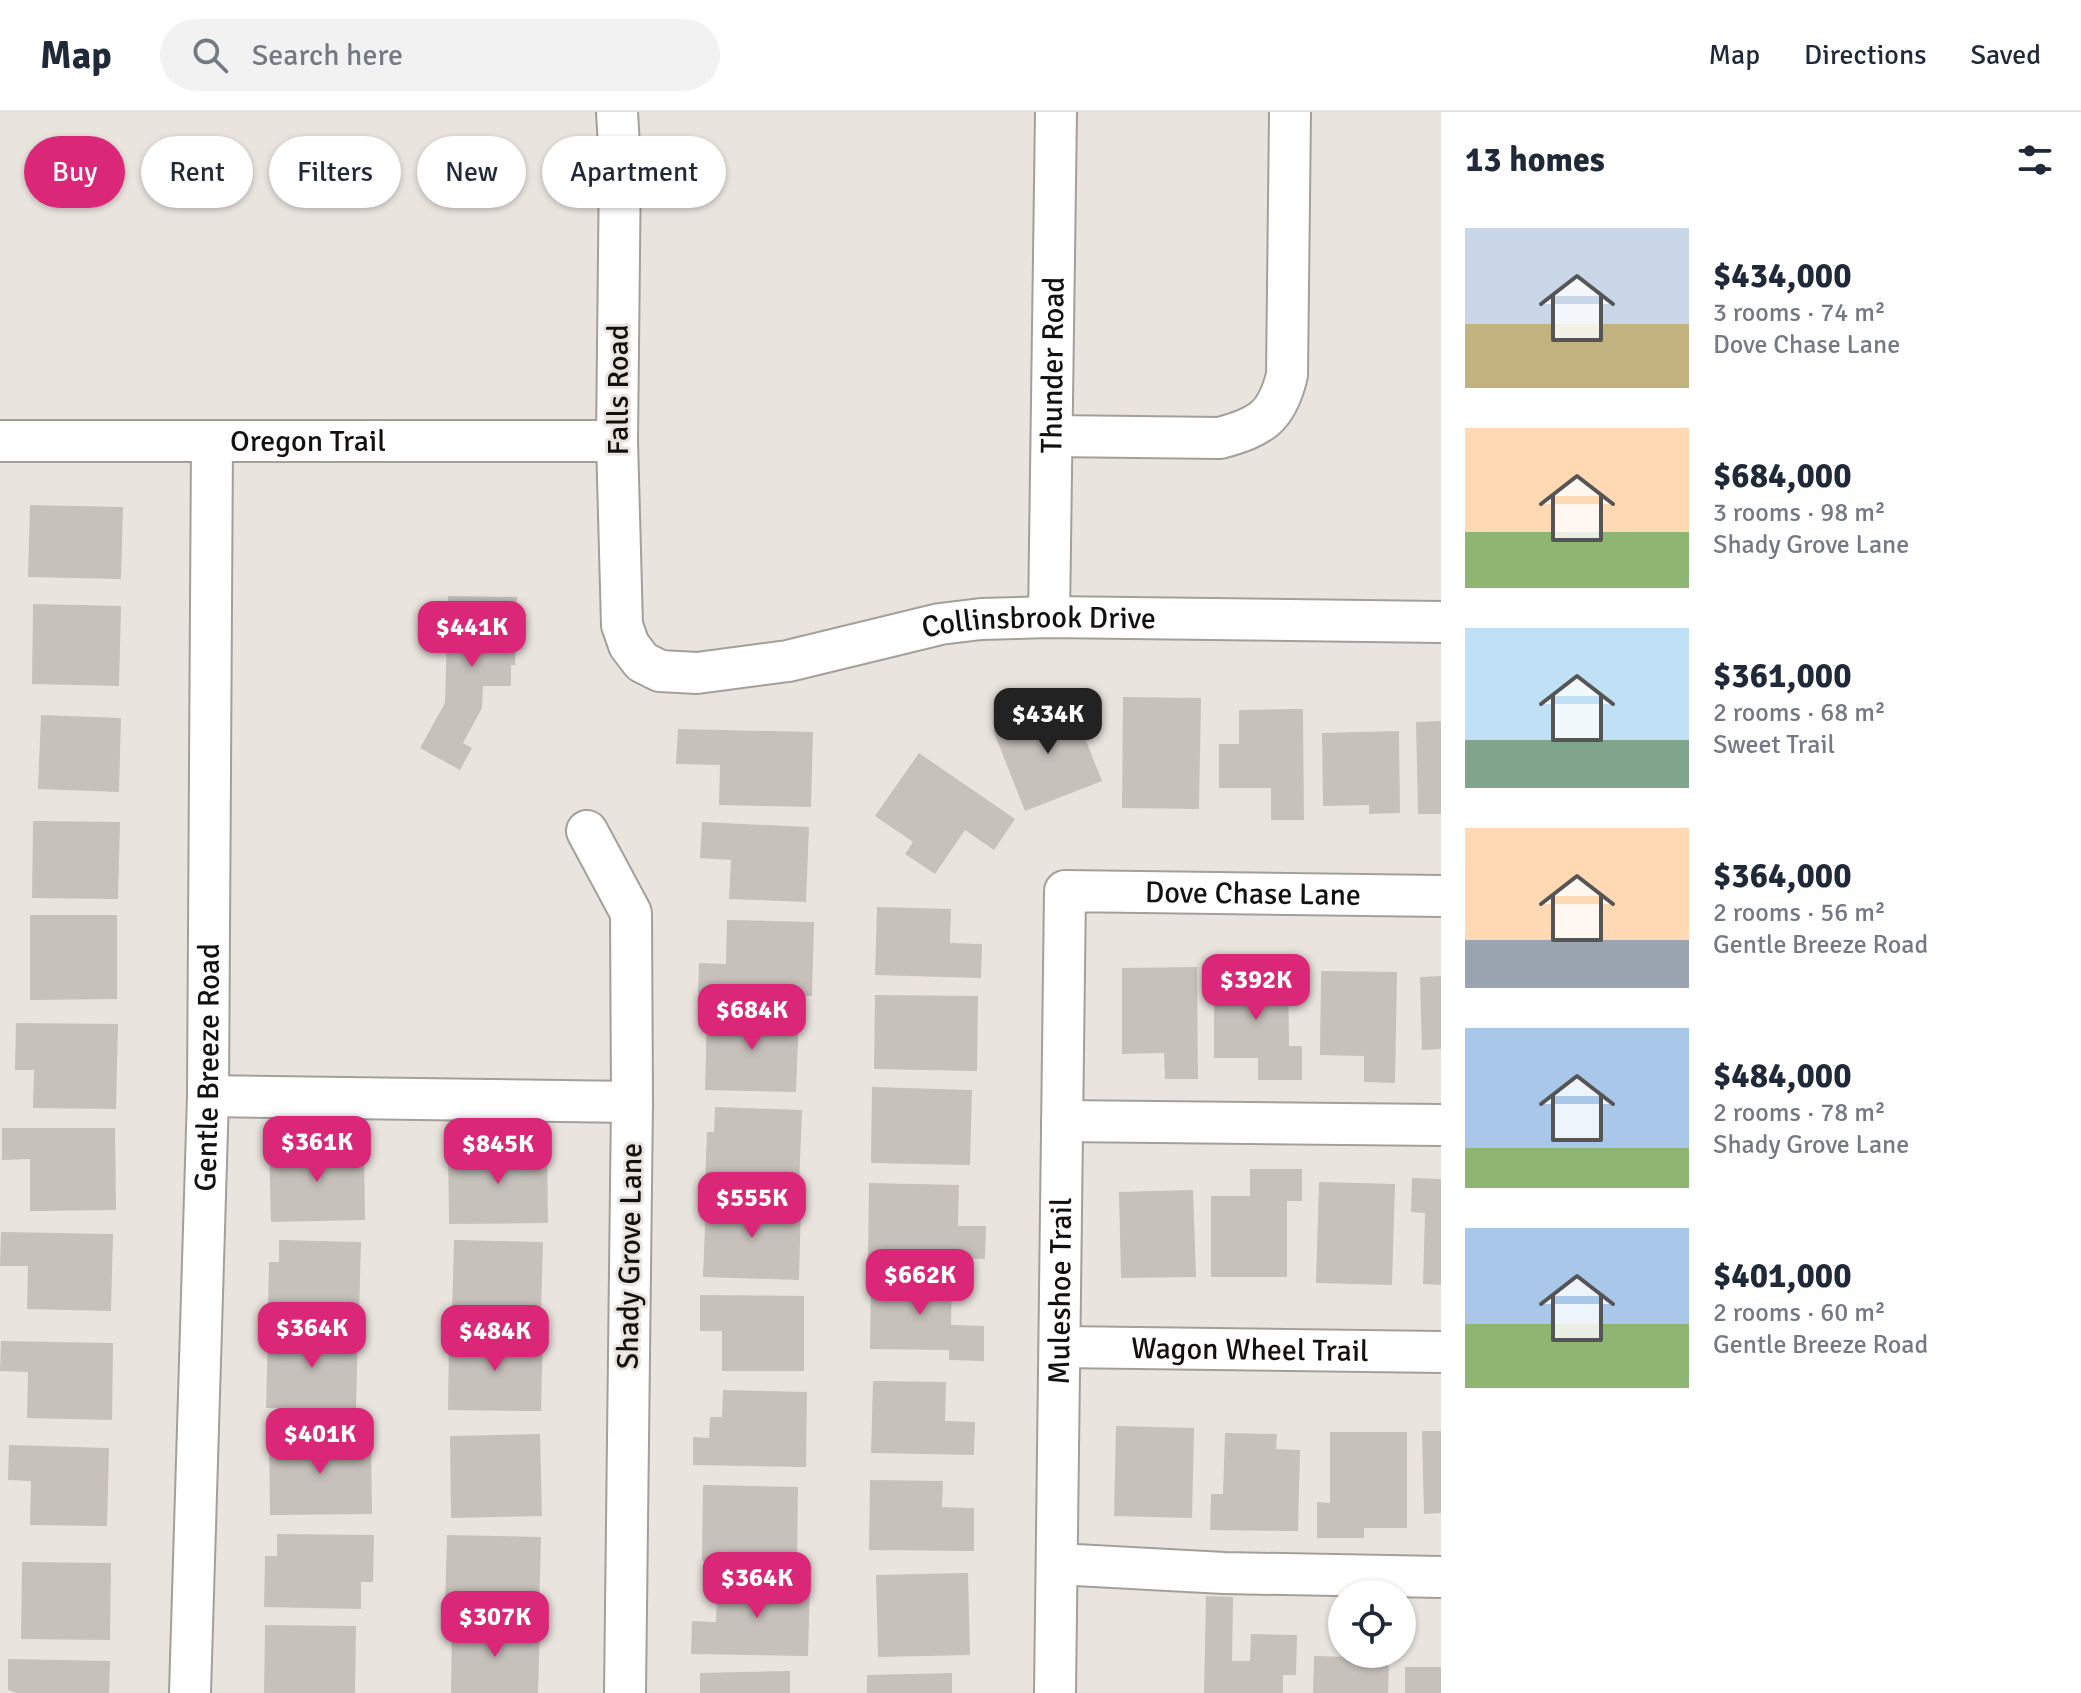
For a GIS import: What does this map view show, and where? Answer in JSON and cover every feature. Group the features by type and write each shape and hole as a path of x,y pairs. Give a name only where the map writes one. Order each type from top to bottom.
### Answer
{"street":[{"name":"Falls Road","path":"617,112 620,162 617,441 622,625 629,645 642,662"},
{"name":"Thunder Road","path":"1049,617 1056,112"},
{"path":"1052,436 1220,438 1246,431 1266,419 1281,399 1287,375 1290,112"},
{"name":"Oregon Trail","path":"0,441 617,441"},
{"name":"Gentle Breeze Road","path":"190,1693 208,1096 212,442"},
{"name":"Collinsbrook Drive","path":"642,662 660,671 697,673 788,661 940,624 981,619 1049,617 1441,622"},
{"name":"Shady Grove Lane","path":"587,831 631,913 632,1102 625,1693"},
{"name":"Dove Chase Lane","path":"1065,891 1441,896"},
{"name":"Muleshoe Trail","path":"1055,1693 1065,891"},
{"path":"208,1096 632,1102"},
{"path":"1062,1121 1441,1125"},
{"name":"Wagon Wheel Trail","path":"1060,1347 1441,1352"},
{"path":"1057,1564 1224,1573 1441,1577"}],"building":[{"path":"30,505 123,507 121,579 28,577"},
{"path":"448,596 517,597 515,665 511,665 511,686 483,686 482,708 463,743 472,748 460,770 420,748 445,703"},
{"path":"33,604 121,606 119,686 32,684"},
{"path":"1123,697 1201,698 1199,809 1122,808"},
{"path":"1070,700 1102,781 1025,811 993,730"},
{"path":"1303,709 1304,820 1271,820 1271,788 1219,788 1219,744 1239,744 1239,710"},
{"path":"41,715 121,718 119,792 38,789"},
{"path":"1441,721 1441,814 1418,814 1416,722"},
{"path":"678,729 813,732 811,807 719,805 720,765 676,764"},
{"path":"1399,731 1400,813 1369,814 1369,805 1323,806 1322,733"},
{"path":"919,753 1015,819 994,850 965,830 935,874 905,854 913,842 875,816"},
{"path":"33,821 120,822 118,899 32,898"},
{"path":"702,822 809,827 806,902 729,899 731,860 700,858"},
{"path":"877,907 951,909 950,943 982,944 981,978 875,975"},
{"path":"30,915 117,915 117,999 30,1000"},
{"path":"727,920 814,922 812,996 698,993 699,963 726,964"},
{"path":"1197,967 1198,1079 1165,1079 1164,1053 1122,1054 1122,968"},
{"path":"1288,969 1289,1046 1302,1046 1302,1080 1258,1080 1258,1058 1214,1058 1214,970"},
{"path":"1321,971 1397,972 1395,1083 1364,1082 1364,1056 1320,1055"},
{"path":"1441,976 1441,1049 1422,1050 1420,977"},
{"path":"875,995 978,996 977,1071 874,1069"},
{"path":"707,1011 799,1014 796,1092 705,1090"},
{"path":"16,1023 118,1024 116,1109 33,1108 34,1070 15,1070"},
{"path":"872,1087 972,1090 970,1165 871,1163"},
{"path":"715,1107 802,1110 799,1187 705,1184 707,1132 714,1132"},
{"path":"2,1128 115,1128 116,1210 30,1211 30,1159 2,1160"},
{"path":"364,1146 365,1220 271,1222 269,1148"},
{"path":"547,1148 548,1223 449,1224 448,1150"},
{"path":"1250,1169 1302,1169 1302,1201 1287,1201 1287,1277 1211,1277 1211,1196 1250,1196"},
{"path":"1412,1178 1441,1179 1441,1285 1423,1284 1425,1213 1411,1212"},
{"path":"1319,1182 1395,1184 1392,1285 1316,1283"},
{"path":"869,1183 959,1185 958,1226 986,1226 985,1259 868,1257"},
{"path":"1193,1190 1196,1277 1121,1278 1119,1192"},
{"path":"706,1200 801,1204 799,1280 703,1277"},
{"path":"1,1232 113,1234 111,1311 27,1309 28,1266 0,1266"},
{"path":"279,1240 361,1242 359,1315 268,1313 269,1262 279,1262"},
{"path":"454,1240 543,1242 541,1318 452,1315"},
{"path":"871,1275 952,1275 951,1325 984,1326 984,1361 949,1360 949,1350 870,1349"},
{"path":"700,1295 804,1296 804,1371 722,1371 722,1331 700,1331"},
{"path":"268,1332 358,1333 356,1409 266,1408"},
{"path":"449,1335 543,1336 541,1411 448,1410"},
{"path":"1,1341 113,1343 112,1420 27,1418 28,1372 0,1371"},
{"path":"873,1381 946,1382 945,1421 975,1422 974,1455 871,1453"},
{"path":"723,1390 807,1392 806,1467 693,1465 693,1437 709,1438 710,1417 722,1417"},
{"path":"1116,1426 1194,1428 1192,1518 1114,1516"},
{"path":"1422,1431 1441,1431 1441,1513 1424,1514"},
{"path":"1330,1432 1407,1432 1407,1528 1364,1528 1364,1538 1317,1538 1317,1502 1330,1503"},
{"path":"1225,1433 1277,1434 1276,1449 1300,1450 1298,1531 1210,1530 1211,1494 1223,1494"},
{"path":"540,1434 542,1516 451,1518 450,1436"},
{"path":"371,1436 372,1514 270,1515 269,1437"},
{"path":"9,1445 109,1448 107,1526 30,1525 31,1481 8,1480"},
{"path":"870,1480 943,1481 942,1507 974,1508 974,1551 869,1550"},
{"path":"703,1485 798,1487 797,1562 702,1561"},
{"path":"277,1534 374,1535 373,1582 361,1582 361,1609 264,1607 265,1556 277,1556"},
{"path":"447,1535 541,1537 539,1611 445,1609"},
{"path":"22,1562 111,1563 110,1640 21,1639"},
{"path":"968,1573 970,1655 878,1657 876,1575"},
{"path":"718,1579 810,1582 808,1656 691,1654 692,1621 716,1622"},
{"path":"1206,1596 1233,1597 1232,1661 1250,1661 1251,1634 1297,1635 1296,1675 1283,1675 1283,1693 1204,1693"},
{"path":"265,1625 356,1626 355,1693 264,1693"},
{"path":"452,1625 540,1627 538,1693 451,1693"},
{"path":"1314,1656 1328,1656 1328,1668 1389,1668 1388,1693 1313,1693"},
{"path":"8,1659 110,1661 109,1693 17,1693 8,1690"},
{"path":"1441,1667 1441,1693 1405,1693 1405,1668"},
{"path":"790,1671 790,1693 700,1693 700,1673"},
{"path":"952,1673 952,1693 867,1693 867,1675"}]}
